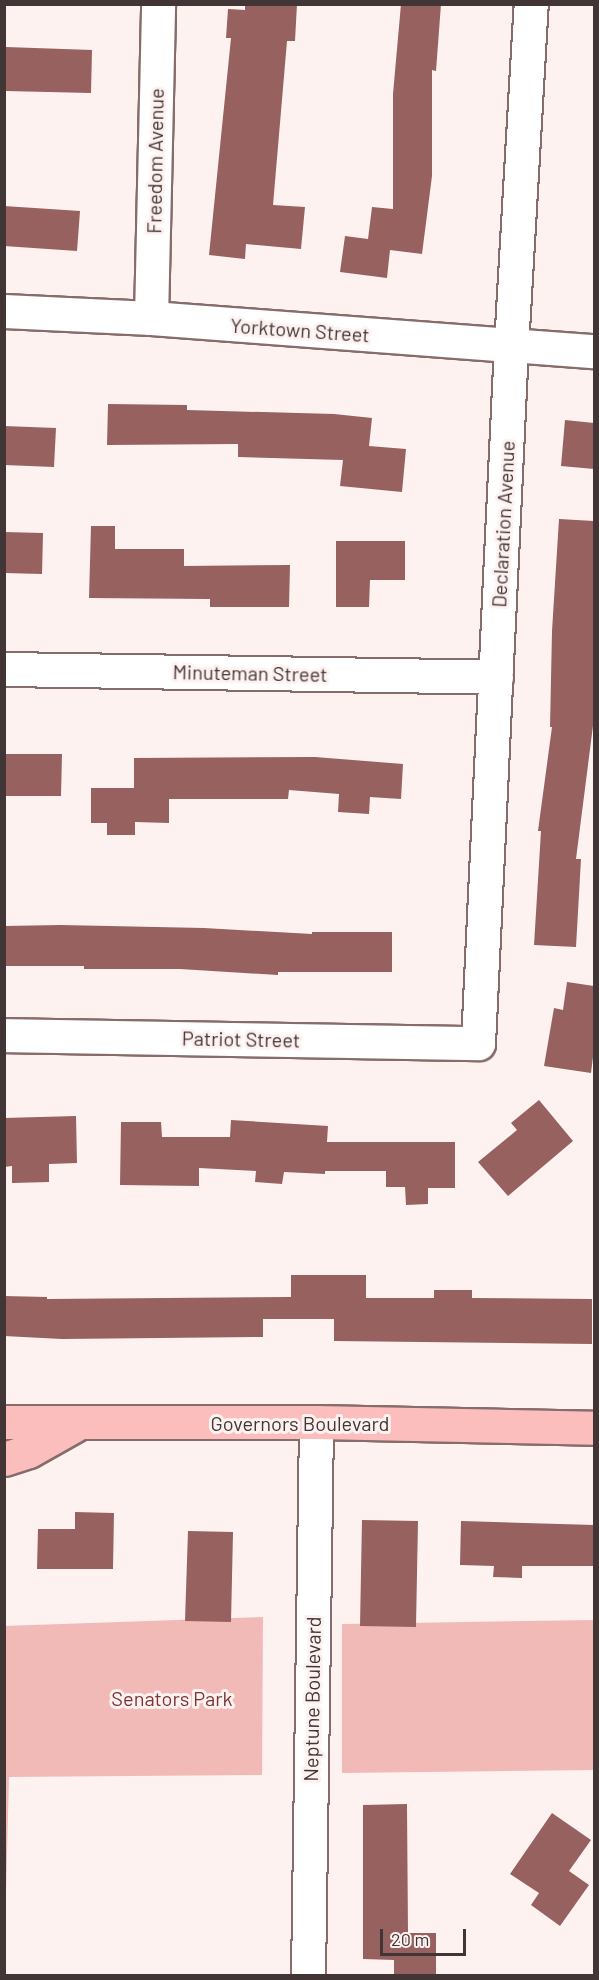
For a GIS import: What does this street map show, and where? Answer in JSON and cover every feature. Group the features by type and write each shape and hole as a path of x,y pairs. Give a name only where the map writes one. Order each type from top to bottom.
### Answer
{"main road":[{"name":"Governors Boulevard","path":"4,1422 316,1422 594,1428"},
{"path":"4,1459 29,1451 79,1423"}],"street":[{"name":"Freedom Avenue","path":"151,318 158,4"},
{"name":"Declaration Avenue","path":"478,1043 511,346 531,4"},
{"name":"Yorktown Street","path":"4,311 151,318 594,351"},
{"name":"Minuteman Street","path":"4,669 496,677"},
{"name":"Patriot Street","path":"4,1035 478,1043"},
{"name":"Neptune Boulevard","path":"308,1976 316,1422"}],"green space":[{"name":"Senators Park","path":"263,1617 262,1775 9,1777 4,1975 4,1626"},
{"path":"594,1620 594,1770 342,1773 342,1624"}],"building":[{"path":"245,4 297,4 295,41 287,41 273,205 305,207 301,249 246,244 245,259 209,255 231,38 226,38 228,9 245,10"},
{"path":"401,4 441,4 436,71 432,70 432,176 422,254 390,250 387,278 340,272 345,236 368,239 372,207 393,209 393,94"},
{"path":"6,47 92,50 91,93 5,91"},
{"path":"4,206 80,211 77,251 4,246"},
{"path":"108,404 187,405 187,410 334,414 372,418 369,446 406,449 402,492 340,486 343,460 238,457 238,444 107,445"},
{"path":"565,420 594,423 594,469 561,466"},
{"path":"4,426 56,428 54,467 4,465"},
{"path":"559,519 594,521 594,718 576,859 581,859 576,947 534,945 541,831 538,831 552,727 550,727 552,631"},
{"path":"91,526 115,526 115,549 184,549 184,566 290,565 289,607 210,607 210,599 89,598"},
{"path":"4,532 43,533 42,574 4,573"},
{"path":"336,541 405,541 405,580 370,580 369,607 336,607"},
{"path":"4,754 62,754 61,796 4,796"},
{"path":"315,757 403,764 401,799 370,797 369,814 338,812 339,794 289,790 288,799 169,799 169,823 135,822 135,835 107,835 107,823 91,823 91,788 134,788 134,758"},
{"path":"4,926 204,928 312,934 312,932 392,932 392,972 278,972 278,975 180,969 4,966"},
{"path":"567,982 594,986 594,1049 591,1073 544,1066 554,1008 563,1010"},
{"path":"539,1100 573,1141 508,1196 478,1162 517,1130 511,1123"},
{"path":"76,1116 77,1163 49,1164 49,1182 12,1183 12,1166 4,1167 4,1118"},
{"path":"231,1120 328,1126 327,1142 455,1142 455,1188 428,1188 428,1204 406,1205 405,1187 386,1187 386,1171 325,1171 325,1174 284,1172 282,1184 255,1182 256,1171 199,1168 199,1186 120,1185 121,1122 161,1122 162,1137 230,1137"},
{"path":"291,1275 366,1275 366,1298 434,1298 434,1290 472,1290 472,1298 592,1299 592,1344 334,1341 334,1319 263,1319 263,1337 62,1339 4,1336 4,1296 47,1297 47,1299 291,1297"},
{"path":"75,1512 114,1513 113,1569 37,1569 38,1529 75,1529"},
{"path":"362,1520 418,1521 416,1627 360,1626"},
{"path":"461,1521 594,1525 594,1566 522,1566 522,1578 493,1577 494,1566 460,1565"},
{"path":"188,1531 233,1532 231,1622 185,1621"},
{"path":"407,1804 408,1933 436,1933 436,1976 394,1976 394,1960 363,1959 363,1805"},
{"path":"552,1813 591,1840 569,1871 589,1885 560,1926 531,1905 539,1893 510,1874"}]}
